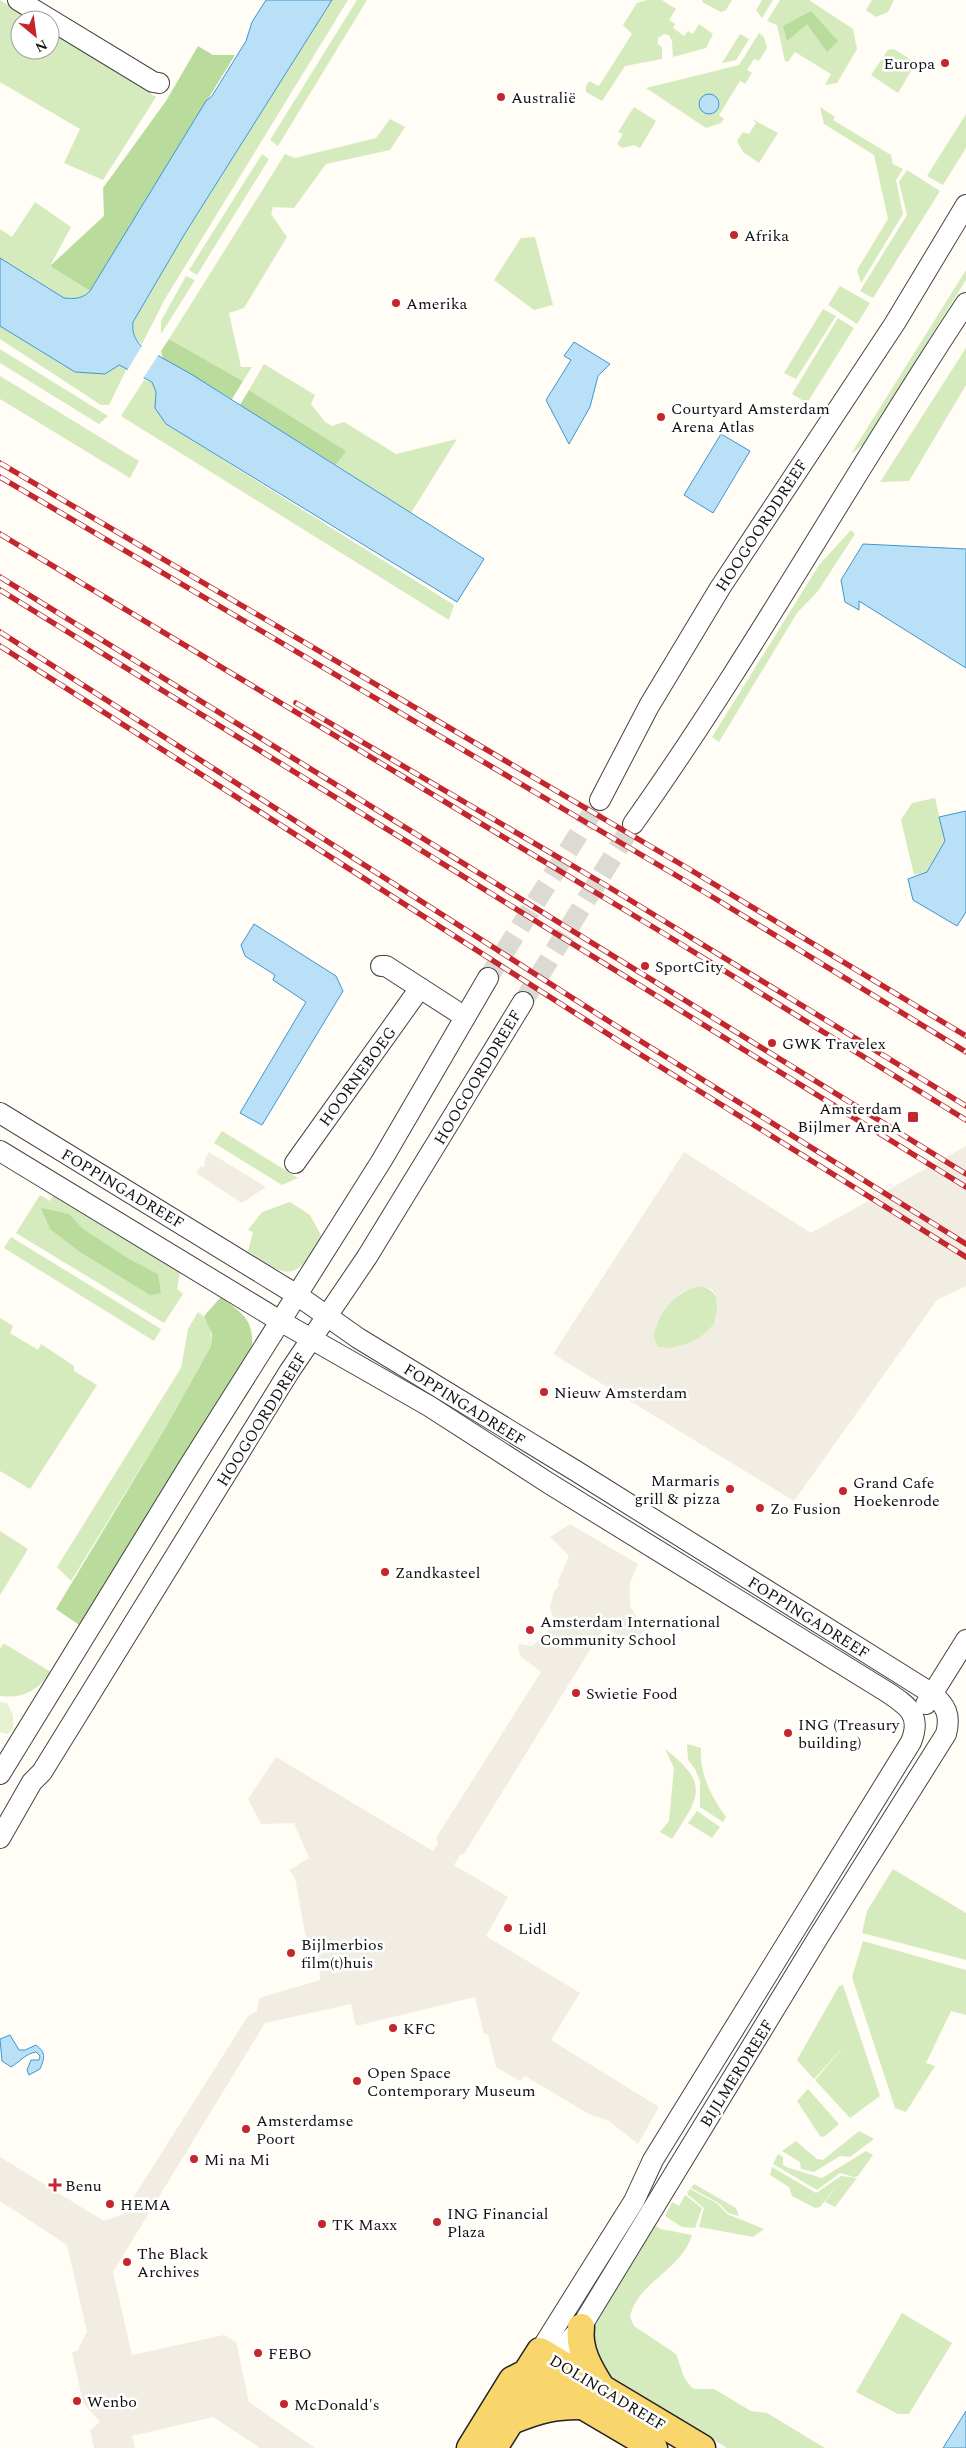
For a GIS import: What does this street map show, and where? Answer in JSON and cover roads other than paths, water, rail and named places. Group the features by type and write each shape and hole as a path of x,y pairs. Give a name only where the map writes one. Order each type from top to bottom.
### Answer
{"main road":[{"path":"511,2421 540,2409 594,2397 583,2353 580,2336 581,2327"},
{"name":"BIJLMERDREEF","path":"494,2448 511,2421 531,2376 546,2354"},
{"name":"DOLINGADREEF","path":"546,2354 654,2448"},
{"name":"BIJLMERDREEF","path":"470,2448 512,2380 531,2376"},
{"name":"DOLINGADREEF","path":"531,2376 594,2397 702,2448"}],"street":[{"path":"18,0 154,82 159,82"},
{"name":"HOOGOORDDREEF","path":"600,800 649,706 720,588 895,323 966,205"},
{"path":"633,824 707,718 898,406 966,304"},
{"path":"381,966 386,966 465,1017"},
{"path":"0,1774 280,1321 335,1237 488,978"},
{"name":"HOORNEBOEG","path":"295,1163 420,988"},
{"name":"HOOGOORDDREEF","path":"0,1838 32,1782 42,1772 116,1650 311,1339 367,1258 522,1002"},
{"name":"FOPPINGADREEF","path":"0,1113 203,1236 297,1295 327,1318 591,1480 931,1693"},
{"name":"FOPPINGADREEF","path":"0,1151 224,1288 429,1406 684,1567 888,1692 908,1706 914,1720"},
{"name":"BIJLMERDREEF","path":"546,2354 634,2202 653,2160 911,1742 914,1734 914,1720 966,1640"},
{"name":"BIJLMERDREEF","path":"546,2354 569,2343 581,2327 652,2213 674,2172 946,1734 949,1721 948,1714 942,1702 931,1693"}],"water":[{"path":"266,0 332,0 184,235 133,322 134,335 141,346 191,374 484,559 457,602 166,424 155,408 156,392 152,382 119,365 105,374 75,372 0,326 0,258 64,298 78,298 90,291 206,101 212,96 246,41 252,22"},
{"path":"709,94 716,97 719,104 716,111 709,114 702,111 699,104 702,97"},
{"path":"574,342 610,364 598,376 590,407 569,444 546,400 571,360 564,356"},
{"path":"721,434 750,451 713,513 684,495"},
{"path":"863,544 966,549 966,668 859,601 859,610 845,602 841,580"},
{"path":"966,811 966,912 957,926 913,900 908,879 927,872 945,841 939,817"},
{"path":"254,924 336,976 343,991 262,1125 240,1113 306,1002 273,980 275,975 245,956 241,945"},
{"path":"10,2035 19,2050 25,2050 36,2045 42,2050 44,2058 40,2069 29,2075 27,2070 31,2060 39,2060 40,2056 36,2052 26,2056 11,2067 2,2061 0,2039"},
{"path":"966,2411 966,2448 943,2448"}],"tunnel":[{"path":"488,978 600,800"},
{"path":"523,1002 633,824"}],"railway":[{"path":"0,463 689,869 966,1036"},
{"path":"0,477 706,893 966,1052"},
{"path":"0,534 663,933 966,1120"},
{"path":"0,577 966,1174"},
{"path":"0,590 966,1187"},
{"path":"0,632 610,1022 966,1244"},
{"path":"0,646 622,1043 966,1257"},
{"path":"296,703 607,886 966,1106"}],"place":[{"name":"Europa","path":"945,63"},
{"name":"Australië","path":"501,97"},
{"name":"Afrika","path":"734,235"},
{"name":"Amerika","path":"396,303"},
{"name":"Courtyard Amsterdam Arena Atlas","path":"661,417"},
{"name":"SportCity","path":"645,966"},
{"name":"GWK Travelex","path":"772,1043"},
{"name":"Amsterdam Bijlmer ArenA","path":"913,1117"},
{"name":"Nieuw Amsterdam","path":"544,1392"},
{"name":"Marmaris grill & pizza","path":"730,1489"},
{"name":"Grand Cafe Hoekenrode","path":"843,1491"},
{"name":"Zo Fusion","path":"760,1508"},
{"name":"Zandkasteel","path":"385,1572"},
{"name":"Amsterdam International Community School","path":"530,1630"},
{"name":"Swietie Food","path":"576,1693"},
{"name":"ING (Treasury building)","path":"788,1733"},
{"name":"Lidl","path":"508,1928"},
{"name":"Bijlmerbios film(t)huis","path":"291,1953"},
{"name":"KFC","path":"393,2028"},
{"name":"Open Space Contemporary Museum","path":"357,2081"},
{"name":"Amsterdamse Poort","path":"246,2129"},
{"name":"Mi na Mi","path":"194,2159"},
{"name":"Benu","path":"55,2185"},
{"name":"HEMA","path":"110,2204"},
{"name":"ING Financial Plaza","path":"437,2222"},
{"name":"TK Maxx","path":"322,2224"},
{"name":"The Black Archives","path":"127,2262"},
{"name":"FEBO","path":"258,2353"},
{"name":"Wenbo","path":"77,2401"},
{"name":"McDonald's","path":"284,2404"}]}
